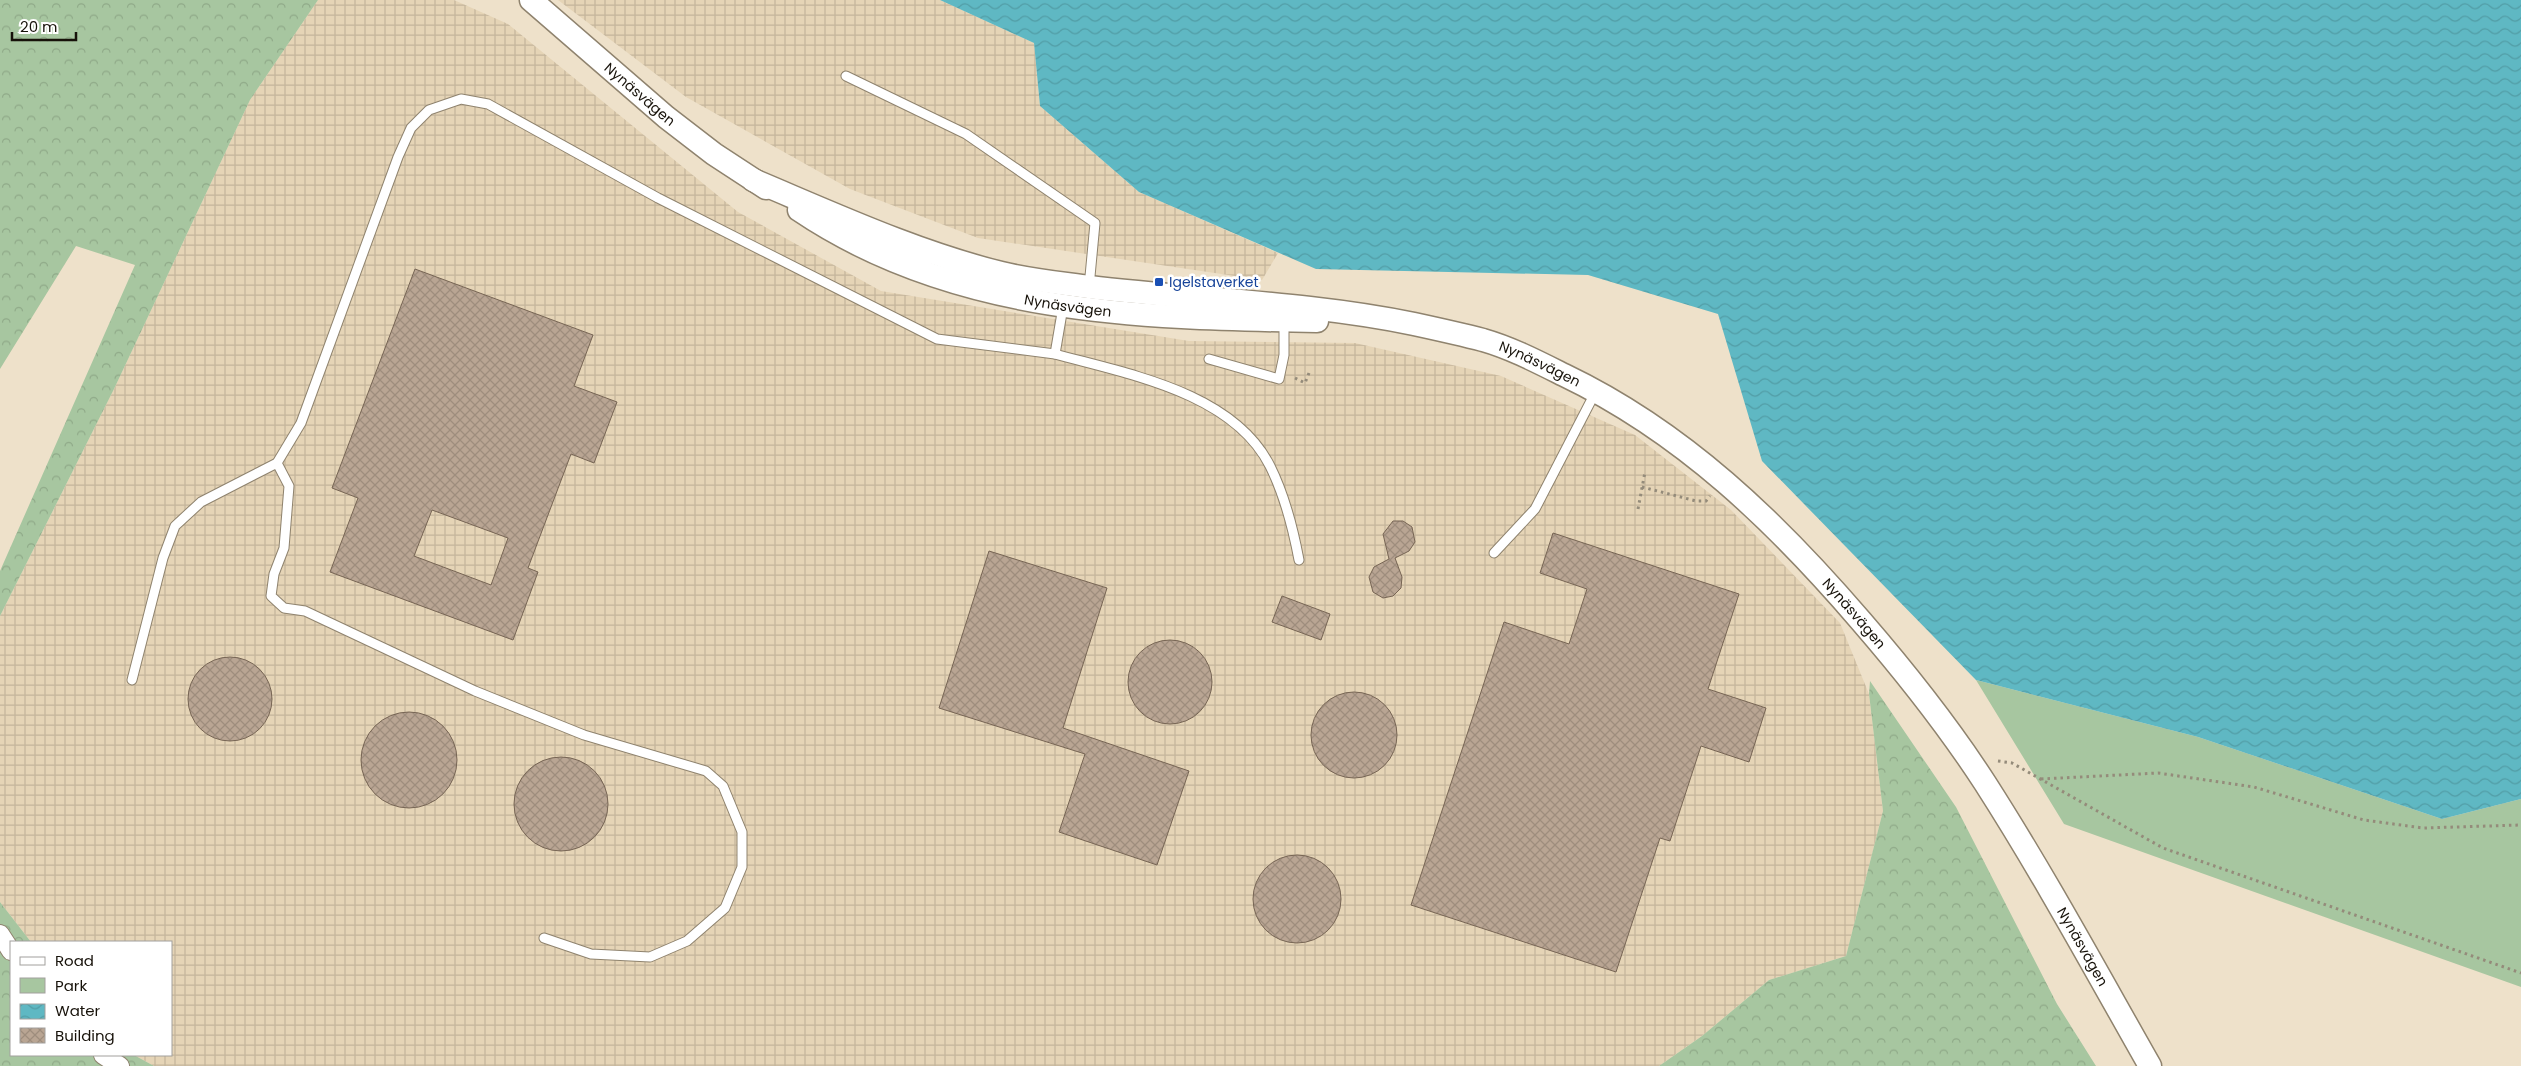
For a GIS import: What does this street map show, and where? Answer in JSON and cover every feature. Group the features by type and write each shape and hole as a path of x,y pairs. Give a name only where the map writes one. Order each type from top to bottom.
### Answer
{"street":[{"name":"Nynäsvägen","path":"531,0 666,117 714,154 826,229 914,270 996,295 1063,307 1087,298"},
{"name":"Nynäsvägen","path":"753,180 921,249 1003,274 1067,284 1087,298 1134,315 1284,313 1410,323 1485,341 1534,360 1597,390 1640,416 1692,453 1725,480 1791,543 1844,601 1939,717 1983,781 2026,850 2150,1066"},
{"path":"0,934 10,949"},
{"path":"105,1056 120,1066"}],"lane":[{"path":"846,76 966,134 1095,223 1087,298"},
{"path":"132,680 163,558 175,526 201,502 277,463 301,423 398,157 411,128 429,110 461,99 488,104 513,116 658,198 937,339 1055,354 1162,384 1209,405 1232,421 1254,442 1270,466 1292,524 1299,560"},
{"path":"1055,354 1067,284"},
{"path":"1209,359 1278,379 1284,355 1284,313"},
{"path":"1494,553 1535,509 1597,390"},
{"path":"277,463 290,486 284,548 274,574 271,596 284,608 305,610 475,691 584,735 706,770 723,786 742,832 742,866 726,908 687,941 650,957 591,954 544,938"}],"path":[{"path":"1302,381 1305,383 1309,373"},
{"path":"1638,508 1645,472"},
{"path":"1642,488 1696,501 1706,501 1725,480"},
{"path":"1990,760 2012,763 2163,848 2521,973"},
{"path":"2040,779 2158,773 2254,787 2364,820 2423,828 2521,825"}],"shaded area":[{"path":"318,0 454,0 508,24 738,212 881,291 1189,341 1355,343 1501,376 1635,435 1731,510 1840,623 1869,694 1883,811 1846,956 1769,980 1702,1036 1659,1066 154,1066 136,1056 172,1056 172,941 30,941 0,902 0,616 114,389 250,100"},
{"path":"558,0 940,0 1034,43 1040,106 1139,192 1278,253 1262,280 978,238 850,189 686,97"}],"green space":[{"path":"0,0 318,0 250,100 114,389 0,616 0,571 135,265 76,246 0,369"},
{"path":"1976,680 2198,737 2442,819 2521,799 2521,987 2064,824"},
{"path":"1870,681 1956,807 2057,1004 2096,1066 1659,1066 1702,1036 1769,980 1846,956 1883,811 1869,694"},
{"path":"0,902 30,941 10,941 10,1056 136,1056 154,1066 0,1066"}],"water":[{"path":"940,0 2521,0 2521,799 2442,819 2198,737 1976,680 1762,461 1718,314 1588,275 1316,269 1139,192 1040,106 1034,43"}],"building":[{"path":"415,269 593,335 574,386 617,402 594,463 571,454 528,568 538,572 513,640 330,572 358,498 332,488","holes":["432,510 508,538 491,585 414,556"]},
{"path":"1393,521 1403,521 1412,527 1415,542 1409,551 1395,558 1402,577 1401,588 1393,596 1383,598 1373,592 1369,577 1374,567 1389,559 1383,534"},
{"path":"1553,533 1739,594 1708,689 1766,708 1749,762 1701,746 1670,841 1660,838 1616,972 1411,905 1504,622 1569,644 1587,589 1540,573"},
{"path":"989,551 1107,588 1063,728 1189,771 1157,865 1059,832 1085,754 939,708"},
{"path":"1282,596 1330,614 1321,640 1272,622"},
{"path":"1170,640 1186,643 1200,652 1209,666 1212,682 1209,698 1200,712 1186,721 1170,724 1154,721 1140,712 1131,698 1128,682 1131,666 1140,652 1154,643"},
{"path":"222,657 238,657 254,664 265,675 272,691 269,715 260,729 254,734 238,741 222,741 206,734 195,723 188,707 188,691 195,675 206,664"},
{"path":"1354,692 1370,695 1378,699 1390,711 1394,719 1397,735 1394,751 1390,759 1378,771 1370,775 1354,778 1338,775 1330,771 1318,759 1314,751 1311,735 1314,719 1318,711 1330,699 1338,695"},
{"path":"409,712 427,715 443,726 454,742 457,760 454,778 443,794 427,805 409,808 391,805 375,794 364,778 361,760 364,742 375,726 391,715"},
{"path":"561,757 579,761 594,771 604,786 608,804 604,822 594,837 579,847 561,851 543,847 528,837 518,822 514,804 518,786 528,771 543,761"},
{"path":"1297,855 1314,859 1328,868 1337,882 1341,899 1337,916 1328,930 1314,939 1297,943 1280,939 1266,930 1257,916 1253,899 1257,882 1266,868 1280,859"}],"place":[{"name":"Igelstaverket","path":"1159,282"}]}
